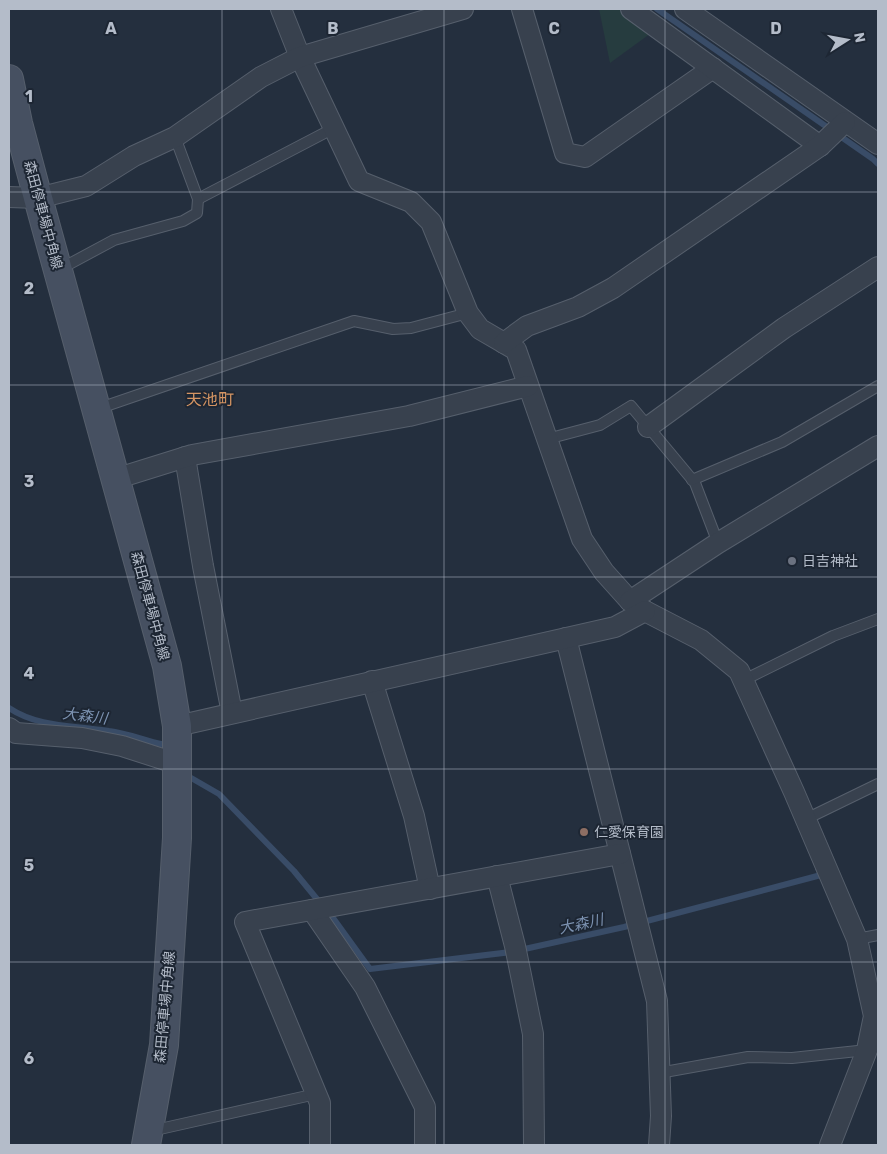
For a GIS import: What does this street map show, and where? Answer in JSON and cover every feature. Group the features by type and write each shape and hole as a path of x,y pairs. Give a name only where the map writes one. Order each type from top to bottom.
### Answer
{"main road":[{"name":"森田停車場中角線","path":"9,79 38,198 167,666 177,726 177,838 164,1045 147,1139"}],"street":[{"path":"281,9 300,57 359,181 412,202 431,222 468,313 480,329 516,350 582,540 604,572 638,606 701,640 739,671 744,680 806,818 857,939 874,1016 872,1049 830,1145"},
{"path":"9,198 38,198 86,186 134,156 175,137 261,77 300,57 462,9"},
{"path":"522,9 565,153 585,157 713,68"},
{"path":"631,9 713,68 833,133 878,144"},
{"path":"685,9 833,133"},
{"path":"504,343 527,326 578,307 612,288 833,133"},
{"path":"648,427 784,328 878,267"},
{"path":"115,479 185,457 409,416 528,386"},
{"path":"177,726 615,627 638,606 718,543 878,446"},
{"path":"185,457 203,566 232,713"},
{"path":"566,638 657,1001 659,1145"},
{"path":"372,681 414,816 430,889"},
{"path":"9,728 16,733 82,738 122,746 178,764"},
{"path":"320,1145 320,1103 245,922 620,854"},
{"path":"497,876 516,950 533,1034 534,1145"},
{"path":"321,909 366,987 425,1107 425,1145"}],"lane":[{"path":"198,199 334,128"},
{"path":"58,270 114,240 183,221 197,213 198,199 175,137"},
{"path":"96,410 354,321 394,330 410,328 468,313"},
{"path":"692,480 782,442 878,386"},
{"path":"547,439 600,425 631,406 692,480 718,543"},
{"path":"744,680 833,636 878,620"},
{"path":"806,818 878,784"},
{"path":"857,939 878,934"},
{"path":"659,1073 748,1057 792,1058 872,1049"},
{"path":"147,1139 316,1094"}],"green space":[{"path":"599,9 631,9 658,28 610,63"}],"waterway":[{"path":"657,9 878,164"},
{"name":"大森川","path":"9,708 32,719 57,725 115,732 161,744"},
{"name":"大森川","path":"186,775 219,794 294,871 321,904"},
{"name":"大森川","path":"328,911 370,969 511,952 624,927 821,875 818,868"}],"place":[{"name":"日吉神社","path":"792,561"},
{"name":"仁愛保育園","path":"584,832"}],"district":[{"name":"天池町","path":"210,399"}]}
